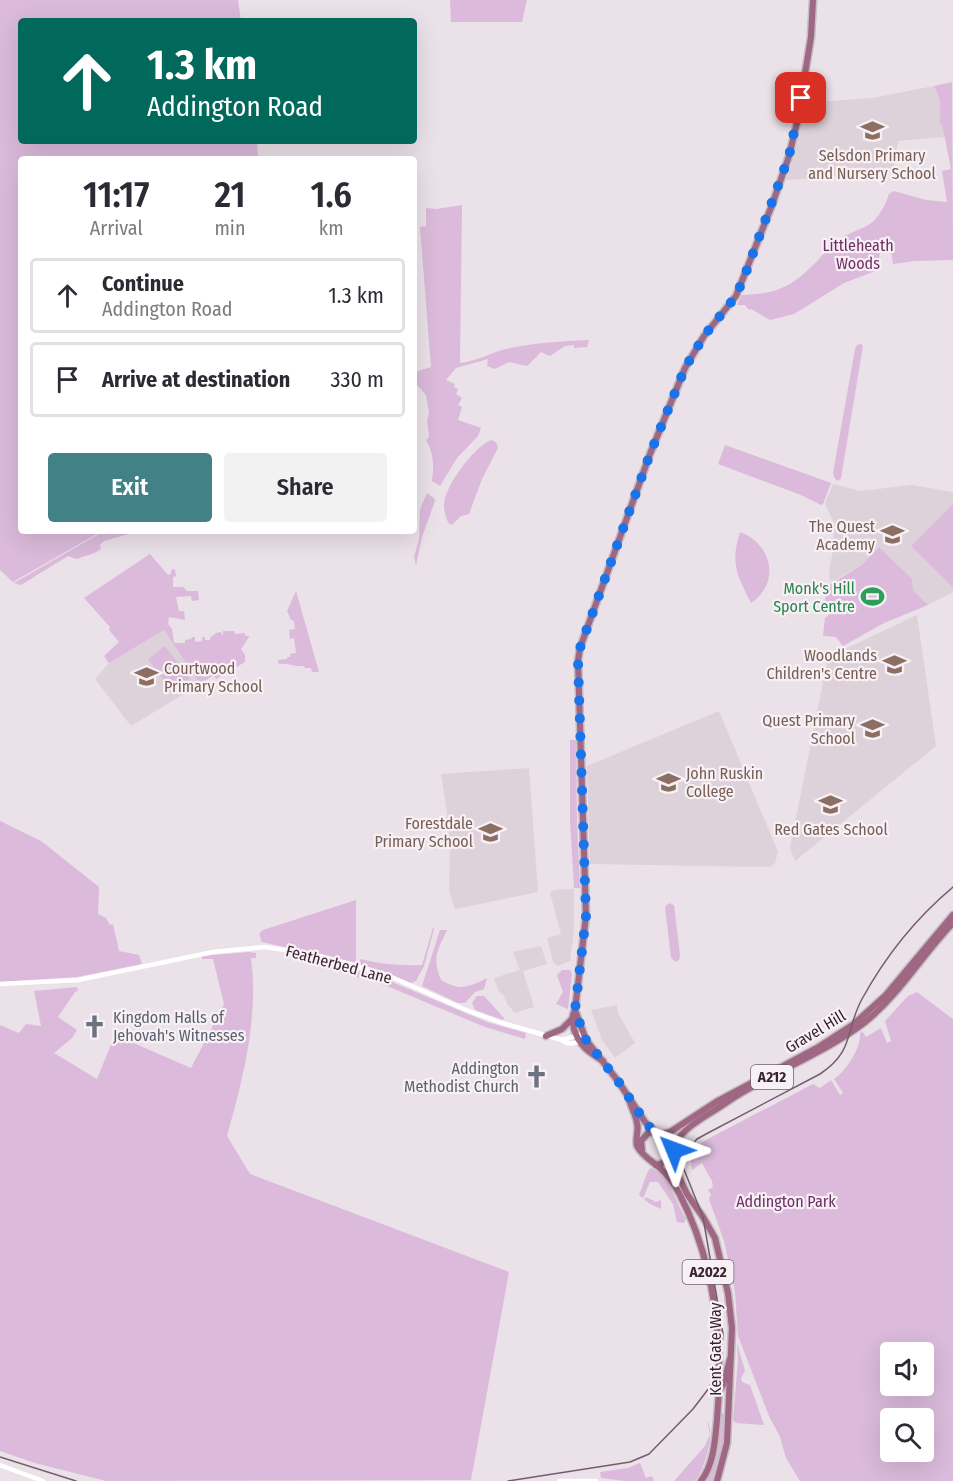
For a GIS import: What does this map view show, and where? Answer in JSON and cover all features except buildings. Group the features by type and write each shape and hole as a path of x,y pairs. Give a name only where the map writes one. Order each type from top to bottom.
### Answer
{"main road":[{"path":"546,1036 562,1029 572,1018 575,1010 586,916 578,661 580,648 650,454 685,368 704,336 736,296 789,156 807,66 813,0"},
{"name":"Gravel Hill","path":"659,1133 670,1132 736,1090 817,1048 854,1024 886,995 953,915"},
{"name":"Gravel Hill","path":"674,1145 682,1132 738,1095 820,1052 862,1024 897,991 953,923"},
{"path":"575,1010 581,1038"},
{"path":"572,1018 585,1049 603,1061 629,1097 648,1126 671,1140 674,1145 674,1156 666,1162 656,1165 643,1153 636,1142 637,1122 629,1097"},
{"path":"643,1153 642,1139 648,1133 659,1133"},
{"name":"Kent Gate Way","path":"674,1156 682,1185 708,1225 717,1245 728,1293 732,1328 727,1443 717,1481"},
{"name":"Kent Gate Way","path":"656,1165 668,1176 678,1192 694,1226 706,1262 717,1330 718,1392 713,1448 706,1474 701,1481"},
{"path":"718,1392 723,1385 731,1356"}],"street":[{"name":"Featherbed Lane","path":"0,984 78,980 206,953 265,947 312,954 377,972 466,1010 570,1044 581,1038"},
{"path":"0,1465 43,1481"},
{"path":"559,1481 596,1481"}],"shaded area":[{"name":"Selsdon Primary and Nursery School","path":"934,86 940,100 940,123 945,137 898,141 893,172 786,180 794,157 806,103 872,98"},
{"name":"The Quest Academy","path":"833,484 860,491 912,485 953,492 953,592 928,605 879,547 862,565 832,582 829,577 834,524 825,503"},
{"path":"917,615 936,746 795,861 790,848 828,657"},
{"name":"Courtwood Primary School","path":"164,630 200,684 131,726 95,679 109,663"},
{"name":"John Ruskin College","path":"719,711 778,852 775,863 770,867 590,864 587,766"},
{"name":"Forestdale Primary School","path":"529,768 538,892 455,909 449,891 450,850 441,774"},
{"path":"574,889 574,929 570,961 558,966 553,962 547,938 561,934 550,893 554,890"},
{"path":"541,946 547,964 523,971 534,1007 515,1013 499,992 494,978 520,970 513,952"},
{"path":"617,1005 618,1013 635,1043 615,1058 602,1040 591,1010"}],"green space":[{"path":"0,0 238,0 241,18 18,18 18,144 257,144 258,156 18,156 18,534 97,534 13,582 0,570"},
{"path":"450,0 527,0 522,22 451,22"},
{"name":"Littleheath Woods","path":"952,82 953,260 893,264 889,239 881,241 878,270 844,283 794,314 770,320 749,310 745,305 737,305 742,295 773,291 797,279 832,245 872,223 889,194 894,191 926,200 947,202 942,171 951,169 942,124 940,124 940,100 934,86"},
{"path":"462,205 460,363 510,348 549,342 589,340 587,347 565,346 550,356 541,352 527,366 509,362 495,369 487,366 488,359 456,368 446,380 455,384 454,387 458,389 456,394 462,398 458,405 462,407 458,420 481,428 478,436 457,458 440,486 432,481 433,460 426,440 429,437 427,421 429,413 426,395 417,385 417,371 431,367 420,227 426,226 426,208 436,209"},
{"path":"861,344 863,346 841,478 838,481 833,473 855,349"},
{"path":"491,440 496,442 498,448 482,479 469,514 461,516 452,525 449,524 444,505 445,497 454,478 476,451"},
{"path":"725,445 831,483 823,504 718,464"},
{"path":"427,493 435,501 422,537 416,565 414,557 419,539 420,509"},
{"path":"953,504 953,587 911,546"},
{"path":"740,532 759,545 769,564 766,585 751,603 735,561"},
{"path":"99,534 128,534 104,541 100,545 101,549 92,554 77,559 68,556 21,585 14,583"},
{"name":"Monk's Hill Sport Centre","path":"879,547 912,579 913,590 928,605 884,623 843,646 836,637 823,636 825,618 829,612 825,608 826,587 862,565"},
{"path":"150,554 168,575 171,574 171,570 175,569 173,587 198,591 199,600 192,601 191,596 176,597 179,611 184,611 185,620 169,617 168,624 172,629 174,643 185,643 185,640 192,637 195,637 195,642 202,641 202,637 210,640 216,633 221,632 223,636 223,631 234,631 235,634 245,633 245,636 249,637 241,649 245,655 245,662 216,679 214,675 200,684 164,630 109,663 104,656 119,642 109,630 110,627 84,598"},
{"path":"296,591 319,672 312,672 311,668 304,666 279,664 278,660 287,659 290,654 296,653 294,638 290,639 289,630 295,629 294,621 291,620 287,611"},
{"path":"165,646 190,678 172,692 148,659"},
{"path":"570,740 576,740 580,888 574,888 570,821"},
{"path":"0,821 41,841 99,887 98,914 106,918 110,925 113,924 119,951 139,955 142,964 77,977 0,982"},
{"path":"356,900 356,963 262,942 259,934 263,930"},
{"path":"669,903 674,905 680,955 676,962 671,958 665,907"},
{"path":"433,928 424,966 416,981 411,983 359,964 360,959 391,964 422,965"},
{"path":"440,930 447,930 436,960 441,980 453,986 464,987 487,978 484,989 475,992 465,1003 458,1003 422,986"},
{"path":"256,953 256,958 251,958 253,1003 251,1025 244,1070 227,1136 250,1174 509,1272 471,1480 106,1481 35,1463 0,1451 0,1025 19,1033 26,1024 41,1026 34,991 77,987 78,991 58,1017 77,1030 72,1038 54,1053 97,1079 115,1035 191,1068 224,1004 213,959 202,959 202,956"},
{"path":"311,957 385,979 487,1022 526,1033 525,1039 485,1027 382,984 310,964 308,961"},
{"path":"562,970 570,970 572,974 568,1009 556,1004 563,992 557,975"},
{"name":"Addington Park","path":"917,992 953,1019 953,1481 800,1481 786,1458 780,1437 769,1416 738,1336 735,1292 724,1241 709,1199 711,1194 708,1190 713,1187 712,1181 702,1163 692,1170 691,1161 695,1150 704,1141 813,1084 820,1088 831,1080 840,1095 843,1093 834,1079 852,1058 860,1039 860,1033 862,1031 866,1037 881,1028 887,1043 891,1041 885,1021 908,996"},
{"path":"477,996 484,996 504,1018 503,1020 475,1010 472,1003"},
{"path":"651,1168 658,1172 668,1184 686,1219 684,1223 677,1222 673,1204 658,1182 650,1182 643,1198 646,1197 656,1202 661,1200 661,1209 650,1204 639,1195"},
{"path":"737,1343 745,1371 741,1378 742,1382 750,1385 764,1425 736,1423 733,1420 738,1359"},
{"path":"720,1406 722,1413 726,1414 723,1446 715,1481 705,1481 716,1455"},
{"path":"710,1434 705,1461 695,1481 674,1481 705,1446"},
{"path":"640,1463 646,1478 652,1476 654,1481 601,1478 600,1472 628,1468"}],"tram line":[{"path":"508,1481 630,1462 649,1454 693,1409 709,1388 721,1359 723,1334 703,1217 683,1167 687,1150 697,1139 820,1074 831,1065 844,1048 862,999 881,968 914,925 953,887"},
{"path":"0,1457 76,1481"}],"place":[{"name":"Selsdon Primary and Nursery School","path":"872,130"},
{"name":"The Quest Academy","path":"893,535"},
{"name":"Monk's Hill Sport Centre","path":"873,597"},
{"name":"Woodlands Children's Centre","path":"895,664"},
{"name":"Courtwood Primary School","path":"146,677"},
{"name":"Quest Primary School","path":"873,729"},
{"name":"John Ruskin College","path":"668,782"},
{"name":"Red Gates School","path":"831,804"},
{"name":"Forestdale Primary School","path":"491,832"},
{"name":"Kingdom Halls of Jehovah's Witnesses","path":"95,1026"},
{"name":"Addington Methodist Church","path":"537,1077"}],"route":[{"path":"674,1150 671,1140 648,1126 618,1081 586,1040 575,1010 586,916 578,661 580,648 650,454 685,368 704,336 736,296 745,275 789,156 801,98"}]}
